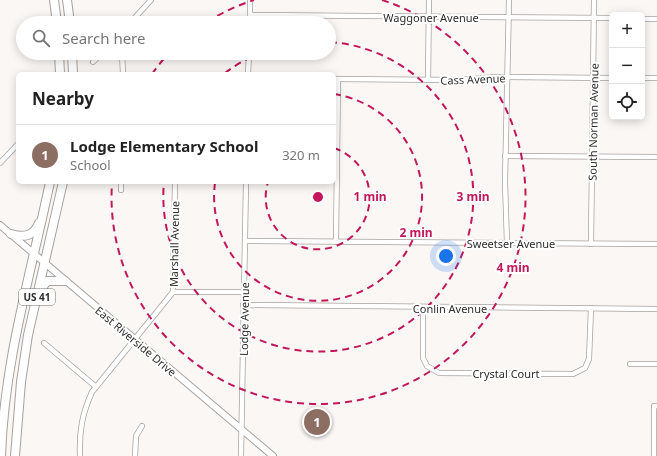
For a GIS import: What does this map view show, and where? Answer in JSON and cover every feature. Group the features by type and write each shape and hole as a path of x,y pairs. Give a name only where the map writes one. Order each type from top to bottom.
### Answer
{"highway":[{"path":"54,0 56,16"},
{"path":"67,0 69,16"},
{"path":"59,60 60,72"},
{"path":"72,60 73,72"},
{"name":"US 41","path":"1,456 9,366 50,184"},
{"name":"US 41","path":"15,456 21,382 34,307 64,184"},
{"path":"11,234 23,236 33,232 45,209"},
{"path":"34,307 41,289 46,283 53,280 65,281"}],"street":[{"path":"136,16 151,0"},
{"path":"250,0 250,15"},
{"path":"428,80 429,0"},
{"path":"507,243 504,212 509,0"},
{"name":"South Norman Avenue","path":"591,244 594,0"},
{"name":"Waggoner Avenue","path":"250,15 609,18"},
{"path":"645,19 657,19"},
{"path":"122,60 123,72"},
{"path":"248,72 249,60"},
{"name":"Cass Avenue","path":"336,79 428,80 508,77 609,78"},
{"path":"645,78 657,78"},
{"path":"336,79 336,242"},
{"path":"0,163 16,146"},
{"path":"505,156 657,157"},
{"path":"121,184 121,190"},
{"name":"Marshall Avenue","path":"80,456 80,432 82,418 85,406 95,386 173,292 175,184"},
{"name":"Lodge Avenue","path":"241,456 246,184"},
{"name":"East Riverside Drive","path":"0,226 34,253 65,281 273,456"},
{"name":"Sweetser Avenue","path":"245,241 657,244"},
{"path":"173,292 244,292"},
{"name":"Conlin Avenue","path":"243,305 423,308 657,309"},
{"name":"Crystal Court","path":"423,308 423,358 428,366 439,373 565,374 573,374 585,368 589,359 591,308"},
{"path":"44,343 95,386"},
{"path":"630,364 657,364"},
{"path":"654,456 654,406 657,406"},
{"path":"135,456 136,436 142,426"}],"place":[{"name":"Lodge Elementary School","path":"317,422"}]}
